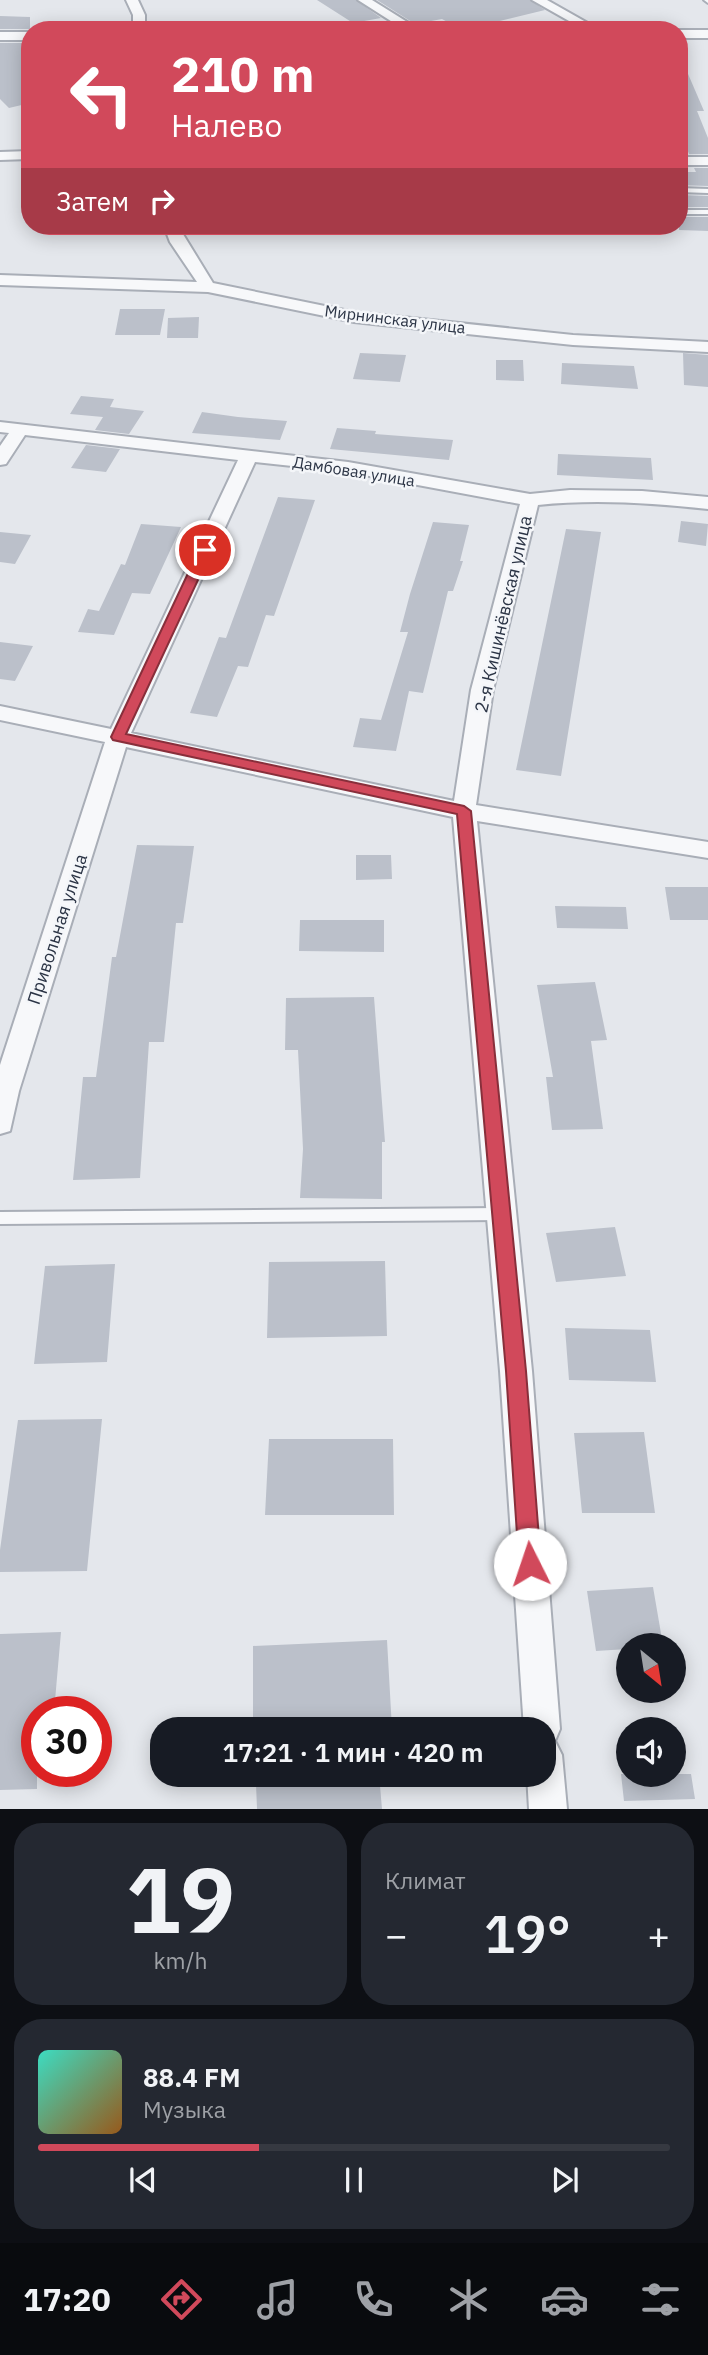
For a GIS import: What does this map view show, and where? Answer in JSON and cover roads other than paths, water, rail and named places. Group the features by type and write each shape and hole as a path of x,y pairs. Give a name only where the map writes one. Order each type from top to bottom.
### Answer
{"street":[{"path":"132,0 139,21"},
{"path":"364,0 399,21"},
{"path":"538,0 577,21"},
{"path":"688,34 708,34"},
{"path":"0,36 21,36"},
{"path":"0,156 21,155"},
{"path":"688,161 708,161"},
{"path":"175,235 208,287"},
{"name":"Мирнинская улица","path":"0,280 208,287 354,317 573,340 708,347"},
{"name":"Дамбовая улица","path":"0,427 348,467 530,500 570,496 642,497 708,503"},
{"path":"0,460 21,428"},
{"name":"Привольная улица","path":"0,1123 5,1091 118,737 249,456"},
{"name":"2-я Кишинёвская улица","path":"530,500 482,690 464,811 501,1214 541,1717"},
{"path":"0,713 464,811 708,850"},
{"path":"546,1787 548,1809"}],"lane":[{"path":"688,190 708,191"},
{"path":"688,212 708,212"},
{"path":"0,1217 501,1214"}]}
